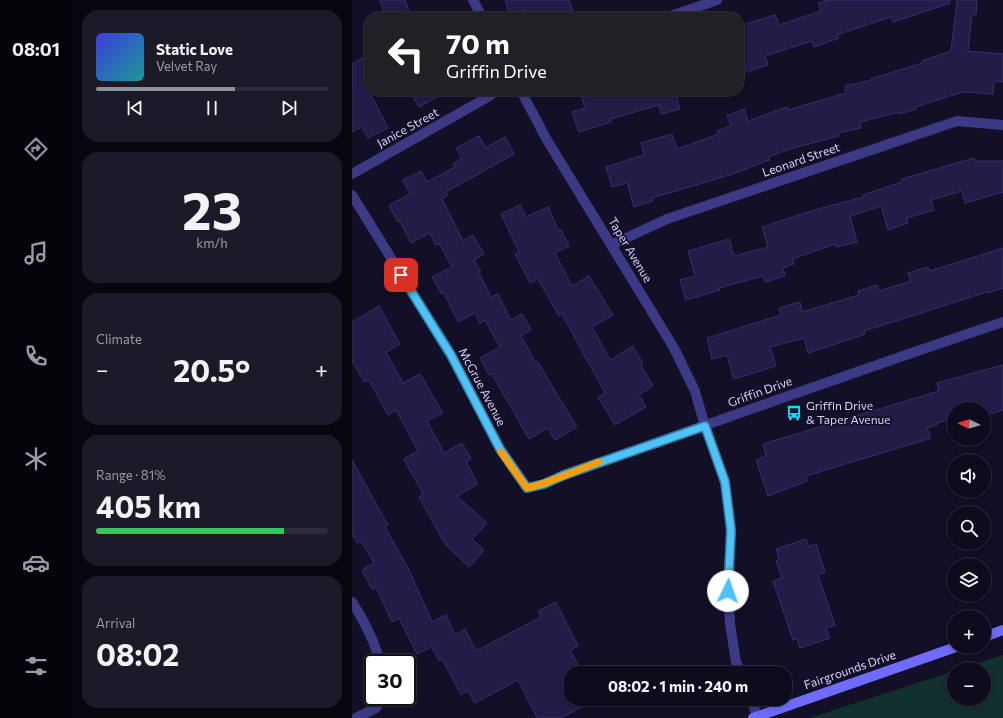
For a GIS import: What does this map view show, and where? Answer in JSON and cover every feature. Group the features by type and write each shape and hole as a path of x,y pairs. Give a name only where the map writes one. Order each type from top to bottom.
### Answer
{"main road":[{"path":"991,634 1003,630"},
{"name":"Fairgrounds Drive","path":"756,717 947,650"}],"street":[{"path":"473,0 479,12"},
{"path":"682,12 717,0"},
{"name":"Janice Street","path":"352,174 489,96"},
{"name":"Taper Avenue","path":"524,96 547,140 674,348 695,391 705,426 725,482 731,530 728,591 730,624 738,666"},
{"name":"Leonard Street","path":"611,245 667,220 957,121 1003,126"},
{"name":"McGrue Avenue","path":"352,195 451,355 500,449 527,488"},
{"name":"Griffin Drive","path":"527,488 544,484 564,475 787,396 1003,322"},
{"path":"352,602 363,620 378,654"},
{"path":"356,718 377,706"},
{"path":"753,706 756,717"}],"green space":[{"path":"1003,655 1003,718 809,718 947,673 947,706 991,706 991,662 981,662"}],"building":[{"path":"380,0 405,0 409,12 384,12"},
{"path":"505,0 569,0 573,12 527,12 526,10 521,12 509,12"},
{"path":"827,0 950,0 950,3 893,22 891,17 837,35 839,38 814,47 812,41 765,56 768,65 744,72 744,24 775,15 779,25 821,11 818,3"},
{"path":"957,0 977,0 976,15 972,14 968,51 1003,54 1003,82 994,81 993,94 963,92 915,107 916,109 900,114 899,112 860,122 861,128 838,133 839,136 793,148 768,157 769,160 733,174 652,198 653,201 634,207 627,183 612,187 606,167 644,155 641,143 672,134 677,149 719,134 717,131 731,126 727,116 744,109 748,121 787,107 788,110 846,93 845,86 871,80 922,63 922,61 951,51"},
{"path":"362,58 364,62 364,96 372,96 388,128 368,138 362,127 352,132 352,64"},
{"path":"413,96 439,96 419,107"},
{"path":"581,96 676,96 680,109 661,114 659,105 610,119 611,122 579,132 572,112 585,108"},
{"path":"479,136 486,148 505,137 514,154 446,192 448,195 442,199 463,241 473,235 484,254 474,260 481,272 479,273 491,297 498,294 511,320 522,314 531,330 521,336 535,362 537,361 577,427 555,440 548,428 529,439 492,374 489,375 480,358 500,347 485,320 480,323 475,313 458,322 444,293 442,294 432,277 452,267 439,243 436,245 430,233 411,243 400,221 398,222 389,205 410,194 403,180 421,171 427,182 455,167 453,164 462,158 456,148"},
{"path":"974,158 975,161 1003,161 1003,192 965,203 962,191 931,200 934,210 907,218 908,223 888,230 881,206 850,216 857,242 836,247 835,244 792,259 794,264 783,268 785,276 765,282 763,276 719,288 720,290 686,300 680,280 695,276 688,251 729,239 734,256 768,247 762,227 818,209 864,197 863,195 902,182 902,179"},
{"path":"520,205 526,217 548,207 559,231 561,230 569,246 555,253 572,286 589,276 613,315 592,327 610,360 633,346 643,364 641,365 653,386 639,395 646,407 615,425 598,397 605,393 562,314 559,316 538,279 530,283 515,254 519,252 501,214"},
{"path":"1003,248 1003,288 864,331 865,334 808,353 804,338 770,347 776,366 734,379 727,355 712,359 707,338 781,315 779,308 800,302 802,312 859,295 858,291 877,285 879,291 911,281 908,273 928,267 930,271"},
{"path":"379,306 400,344 386,352 403,383 420,374 443,413 427,421 444,453 462,443 471,459 466,462 478,484 457,496 487,523 472,539 484,550 469,567 445,544 419,497 423,494 404,459 418,451 396,410 388,415 369,380 364,382 352,361 352,322"},
{"path":"1003,365 1003,410 991,414 991,402 947,402 947,420 927,428 931,438 806,476 807,481 768,496 756,460 766,456 763,444 939,391 937,383"},
{"path":"352,460 388,525 385,527 408,568 432,622 446,615 455,635 465,629 476,651 541,617 538,611 556,602 578,646 570,650 578,666 564,666 564,706 584,706 560,718 537,718 518,680 475,703 468,691 461,695 442,659 439,661 432,647 417,654 399,618 392,622 376,587 372,589 362,570 374,563 361,541 357,543 352,534"},
{"path":"806,539 809,547 816,544 825,572 818,575 835,625 826,628 830,638 800,648 797,639 793,640 773,581 782,578 776,561 779,559 776,549"}],"slow traffic":[{"path":"501,452 527,488 544,484 599,462"}],"place":[{"name":"Griffin Drive & Taper Avenue","path":"794,413"}],"route":[{"path":"401,275 451,355 500,449 527,488 544,484 564,475 705,426 725,482 731,530 728,591"}]}
